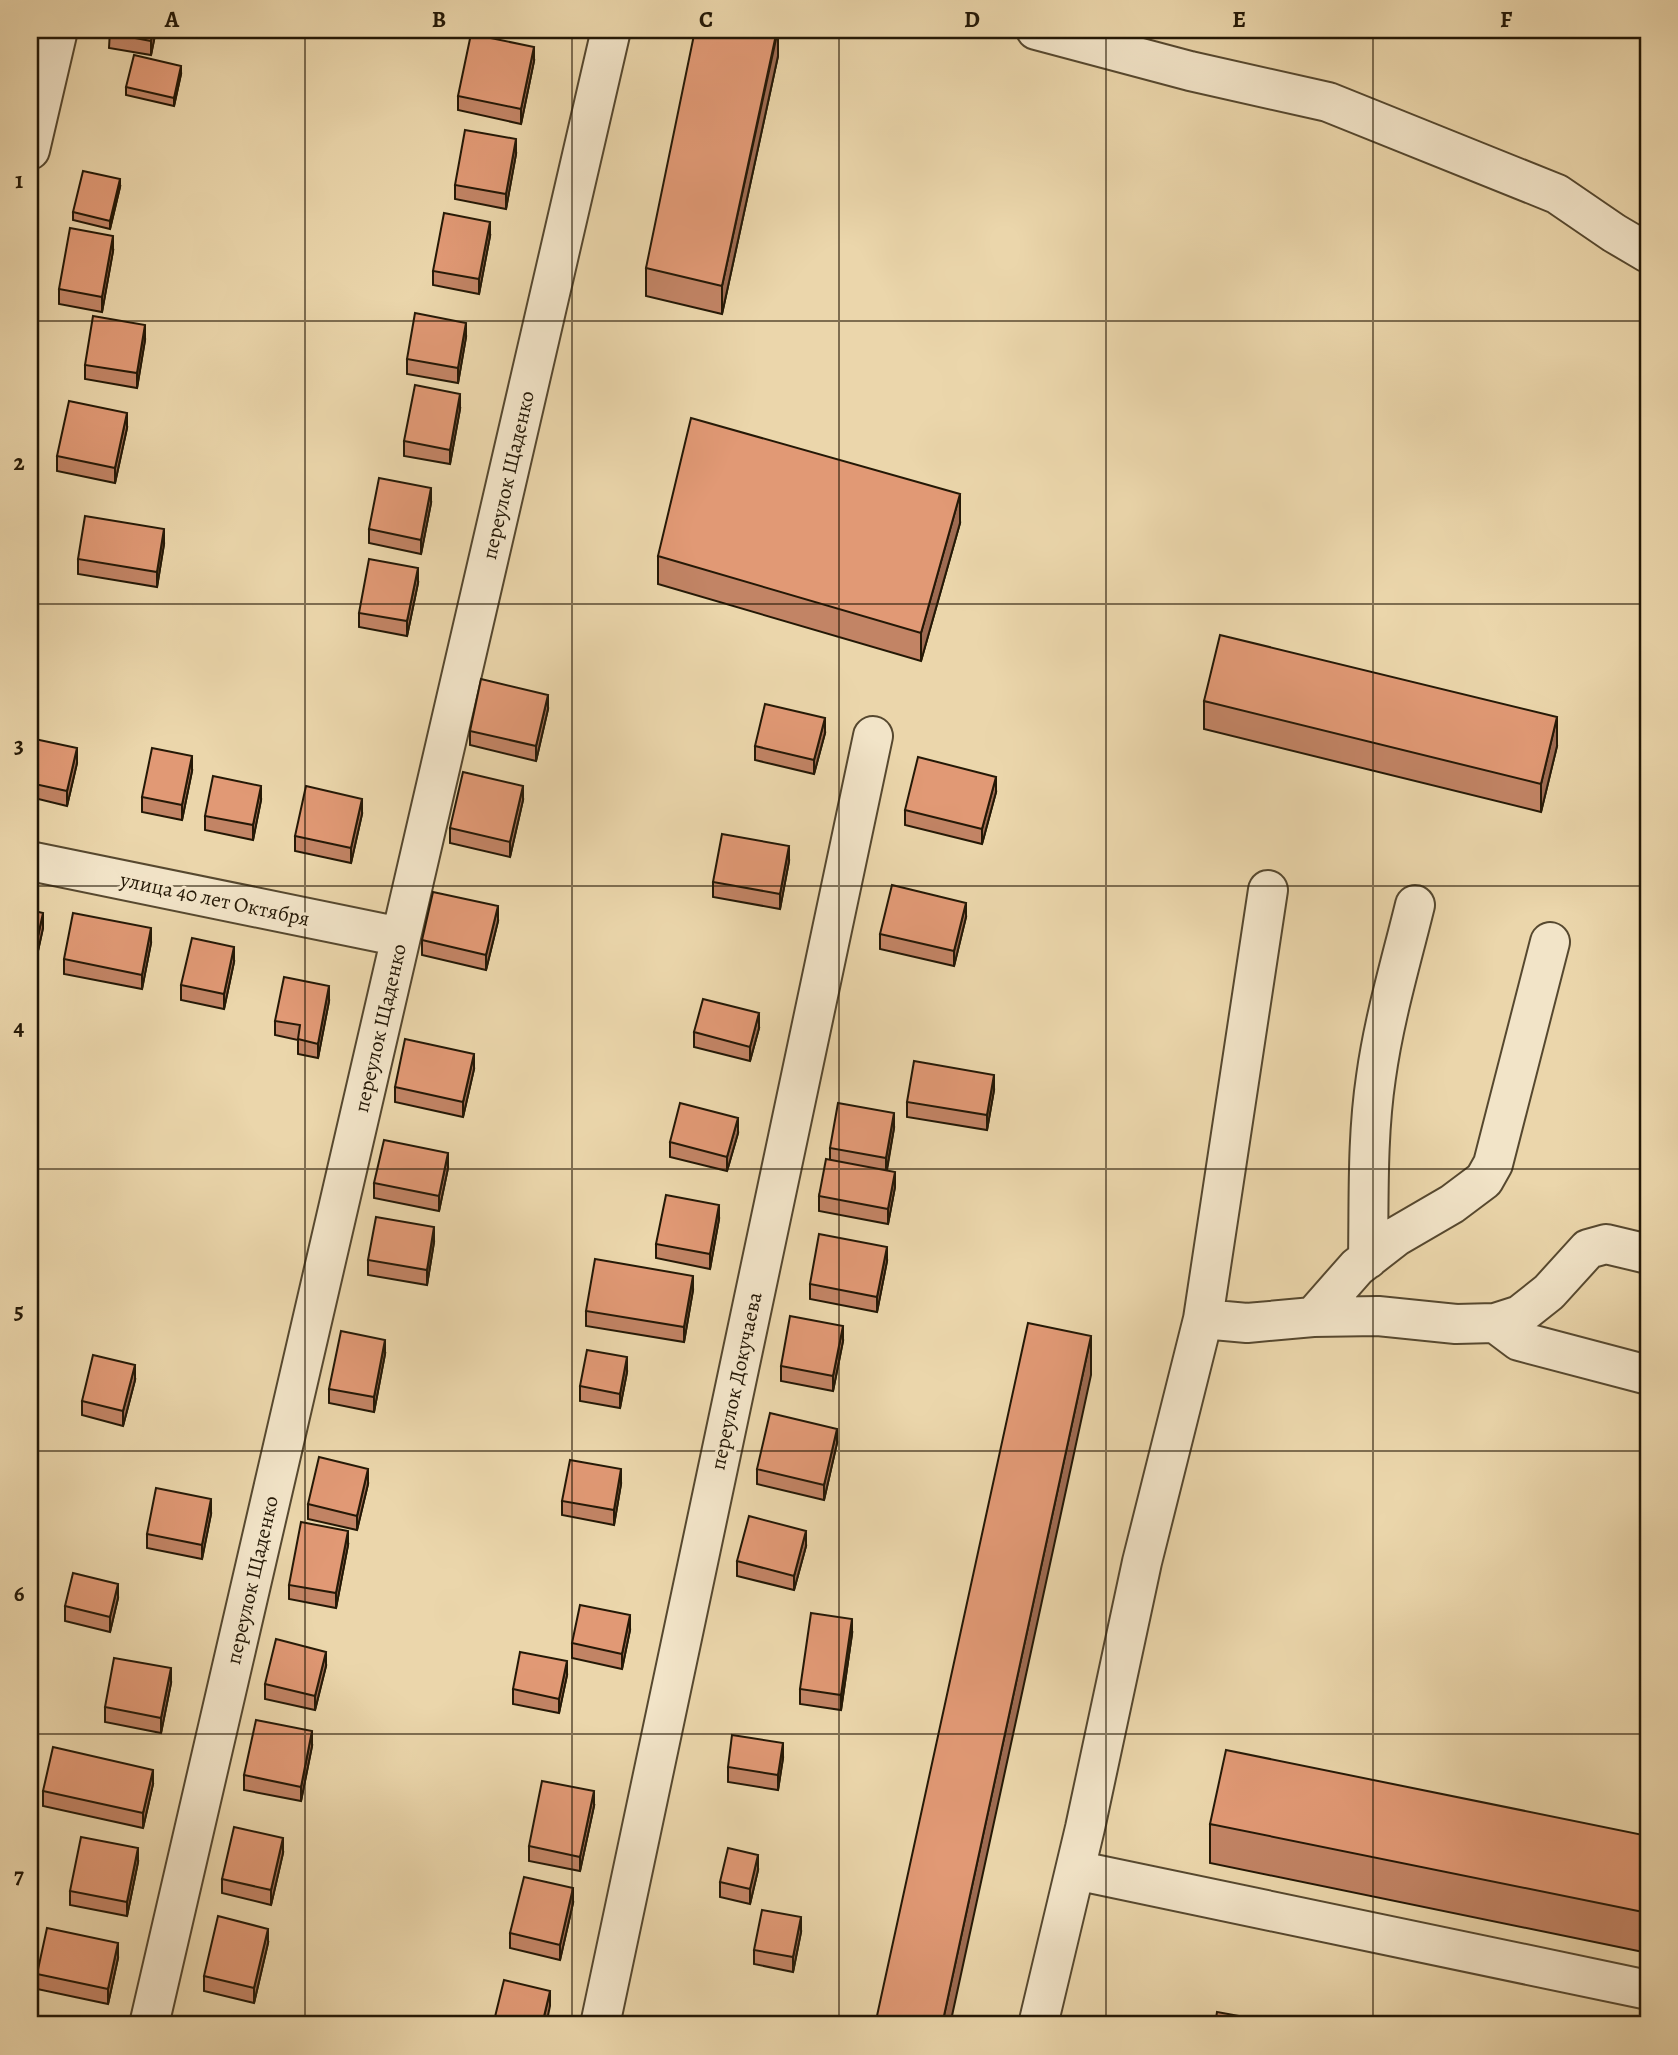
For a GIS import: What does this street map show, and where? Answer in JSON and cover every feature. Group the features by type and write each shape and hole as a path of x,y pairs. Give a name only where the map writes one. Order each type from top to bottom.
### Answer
{"street":[{"path":"30,150 58,30"},
{"name":"переулок Щаденко","path":"149,2025 611,30"},
{"path":"1036,30 1190,71 1328,102 1557,194 1648,253"},
{"name":"переулок Докучаева","path":"600,2025 873,736"},
{"name":"улица 40 лет Октября","path":"30,861 401,937"},
{"path":"1038,2025 1076,1870 1142,1562 1203,1319 1268,891"},
{"path":"1368,1259 1369,1165 1376,1078 1415,905"},
{"path":"1313,1317 1357,1267 1397,1236 1452,1204 1484,1180 1493,1164 1550,942"},
{"path":"1203,1319 1247,1323 1378,1315 1456,1324 1495,1323 1520,1315 1549,1292 1588,1249 1606,1244 1648,1254"},
{"path":"1495,1323 1519,1341 1648,1375"},
{"path":"1076,1870 1648,1990"}],"building":[{"path":"110,30 153,30 151,41 109,33"},
{"path":"695,30 777,30 722,286 646,268"},
{"path":"471,34 534,47 521,109 458,96"},
{"path":"134,55 181,66 174,98 126,87"},
{"path":"465,130 516,139 506,194 455,185"},
{"path":"83,171 120,179 110,221 73,212"},
{"path":"444,213 490,222 479,279 433,271"},
{"path":"70,228 113,236 102,297 59,289"},
{"path":"415,313 466,323 458,368 407,359"},
{"path":"93,316 145,325 137,373 85,365"},
{"path":"415,385 460,394 450,450 404,441"},
{"path":"69,401 127,413 115,468 57,456"},
{"path":"691,418 960,494 921,633 658,556"},
{"path":"379,478 431,488 421,540 369,529"},
{"path":"85,516 164,529 157,572 78,559"},
{"path":"369,559 418,568 407,621 359,613"},
{"path":"1220,635 1557,717 1541,784 1204,701"},
{"path":"481,679 548,695 536,746 470,731"},
{"path":"765,704 825,718 814,760 755,746"},
{"path":"30,738 77,748 67,791 30,783"},
{"path":"152,748 192,756 182,805 142,797"},
{"path":"918,757 996,777 982,829 905,810"},
{"path":"463,772 523,786 510,842 450,828"},
{"path":"213,776 261,786 253,825 205,816"},
{"path":"306,786 362,799 351,848 295,836"},
{"path":"722,834 789,846 780,894 713,882"},
{"path":"892,885 966,903 954,951 880,934"},
{"path":"433,892 498,906 486,955 422,940"},
{"path":"30,910 43,913 36,945 30,943"},
{"path":"73,913 151,928 142,975 64,959"},
{"path":"192,938 234,947 224,994 181,985"},
{"path":"284,977 329,986 318,1044 298,1039 300,1025 275,1021"},
{"path":"703,999 759,1013 750,1047 694,1032"},
{"path":"405,1039 474,1054 463,1102 395,1087"},
{"path":"914,1061 994,1075 987,1115 907,1102"},
{"path":"680,1103 738,1118 727,1157 670,1142"},
{"path":"838,1103 894,1113 886,1158 830,1148"},
{"path":"384,1140 448,1153 439,1196 374,1183"},
{"path":"826,1159 895,1172 888,1209 819,1196"},
{"path":"666,1195 719,1205 710,1254 656,1244"},
{"path":"376,1217 434,1227 427,1270 368,1260"},
{"path":"819,1234 887,1247 877,1297 810,1284"},
{"path":"595,1259 693,1276 684,1327 586,1311"},
{"path":"790,1316 843,1326 833,1376 781,1366"},
{"path":"1028,1323 1091,1336 942,2025 875,2025"},
{"path":"341,1331 385,1340 374,1397 329,1389"},
{"path":"587,1350 627,1357 620,1394 580,1386"},
{"path":"93,1355 135,1365 123,1411 82,1401"},
{"path":"770,1413 837,1429 824,1485 757,1469"},
{"path":"319,1457 368,1469 357,1516 308,1504"},
{"path":"570,1460 621,1469 614,1510 562,1501"},
{"path":"156,1488 211,1499 202,1545 147,1534"},
{"path":"749,1516 806,1531 794,1576 737,1561"},
{"path":"301,1522 348,1531 336,1593 289,1585"},
{"path":"73,1573 118,1584 110,1617 65,1606"},
{"path":"580,1605 630,1615 622,1654 572,1643"},
{"path":"811,1613 852,1619 841,1695 800,1689"},
{"path":"276,1639 326,1652 315,1696 265,1684"},
{"path":"520,1652 567,1661 559,1699 513,1689"},
{"path":"114,1658 171,1668 161,1718 105,1707"},
{"path":"256,1720 312,1731 301,1787 244,1775"},
{"path":"732,1735 783,1743 778,1775 728,1767"},
{"path":"53,1747 153,1770 143,1813 43,1791"},
{"path":"1226,1750 1648,1836 1648,1913 1210,1824"},
{"path":"542,1781 594,1791 580,1857 529,1846"},
{"path":"234,1827 283,1838 271,1890 222,1879"},
{"path":"81,1837 138,1848 127,1902 70,1891"},
{"path":"728,1848 758,1855 750,1889 720,1882"},
{"path":"524,1877 573,1888 560,1945 510,1933"},
{"path":"762,1910 801,1917 793,1957 754,1950"},
{"path":"218,1916 268,1929 254,1988 204,1976"},
{"path":"47,1928 118,1943 108,1989 37,1974"},
{"path":"504,1980 550,1991 542,2025 493,2025"},
{"path":"1217,2012 1289,2025 1215,2025"},
{"path":"55,2020 83,2025 53,2025"}]}
